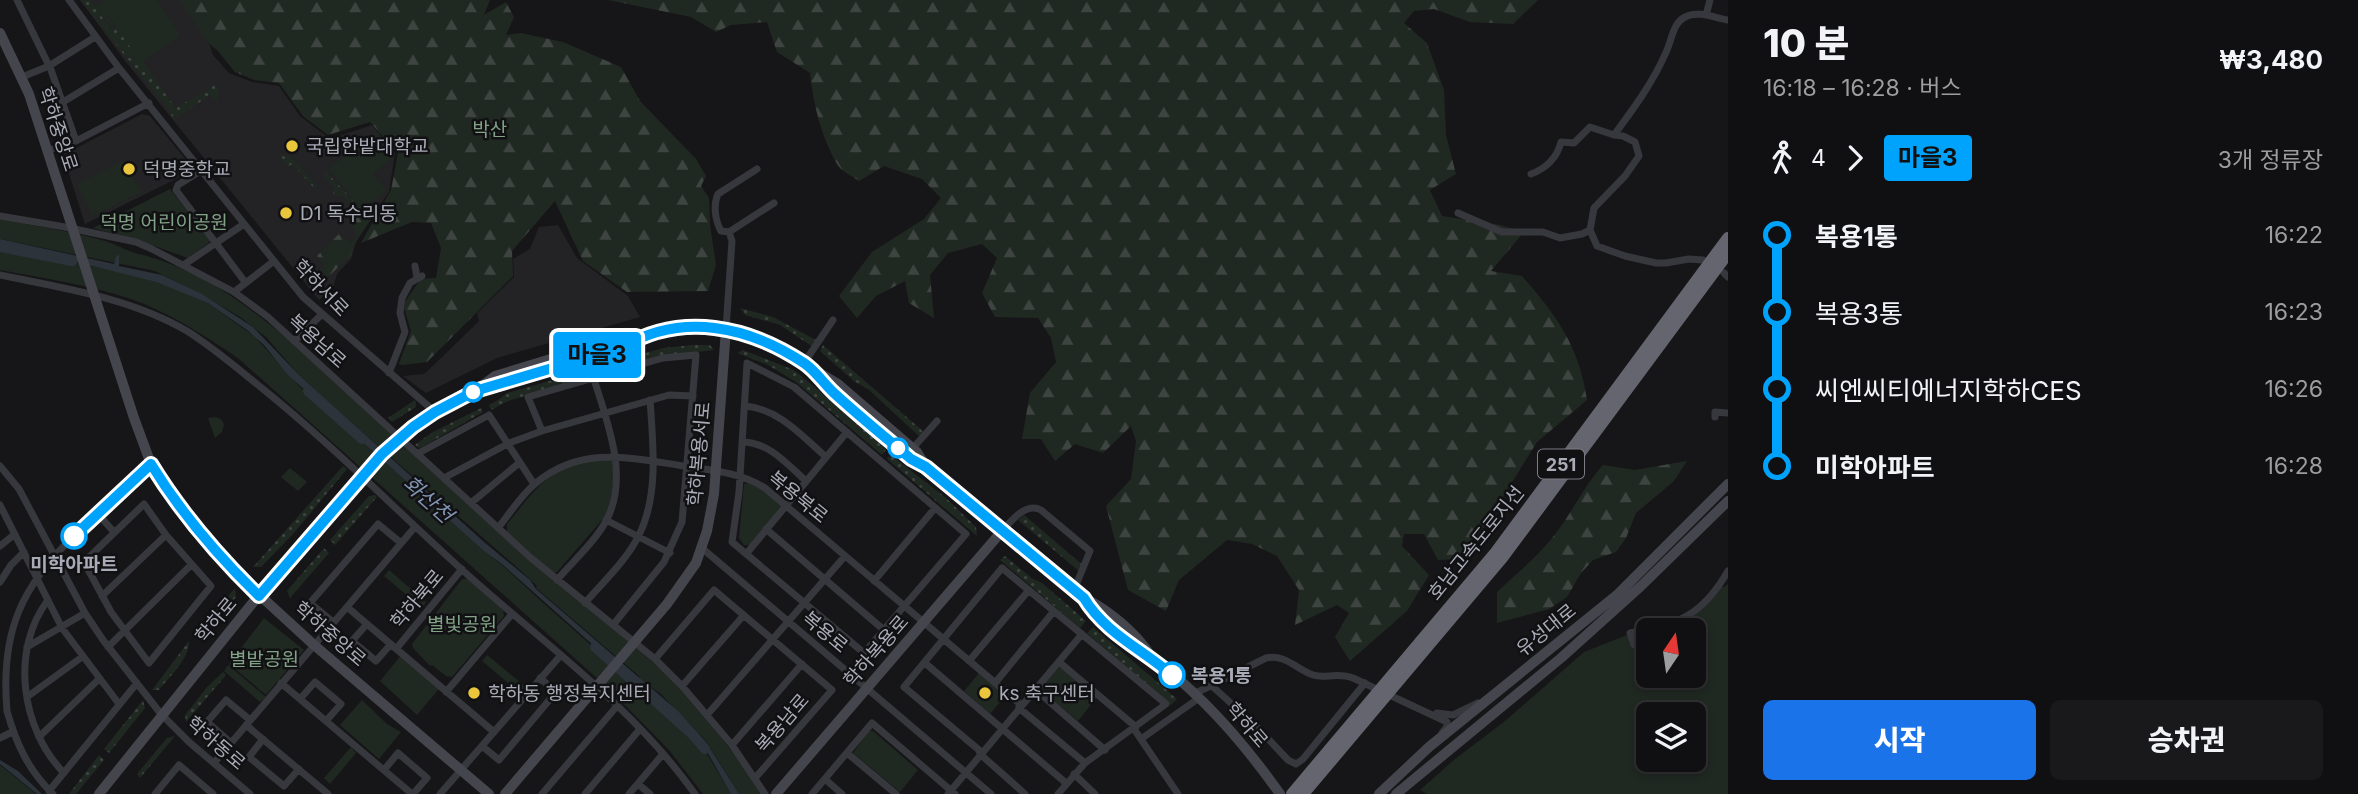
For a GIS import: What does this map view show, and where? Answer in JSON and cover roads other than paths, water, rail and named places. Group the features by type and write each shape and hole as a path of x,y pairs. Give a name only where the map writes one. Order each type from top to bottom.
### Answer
{"highway":[{"name":"호남고속도로지선","path":"1292,794 1305,787 1496,552 1728,238"},
{"name":"호남고속도로지선","path":"1385,690 1502,558 1728,253"}],"street":[{"path":"17,0 49,66 76,141"},
{"name":"학하서로","path":"69,0 119,68 303,297 435,412"},
{"path":"1706,15 1710,0"},
{"path":"1614,135 1650,83 1682,17 1692,14 1728,20"},
{"name":"학하중앙로","path":"0,33 22,77 151,464 176,503 259,596 489,794"},
{"path":"22,77 49,66 95,37"},
{"path":"63,102 119,68"},
{"path":"47,152 76,141 149,103"},
{"path":"1531,174 1550,163 1559,151 1561,142 1574,143 1590,127 1623,136 1635,142 1639,156 1625,176 1594,208 1591,230 1597,246 1656,263 1703,260"},
{"path":"757,169 718,194 715,203 718,225 729,232 774,203"},
{"path":"202,170 178,185 176,190 246,282"},
{"path":"1458,214 1502,232 1543,232 1560,238 1591,230"},
{"name":"복용남로","path":"0,216 74,233 136,242 185,264 234,292 295,341 397,439 418,454 557,580 633,644 655,659 682,686 732,745 765,794"},
{"path":"185,264 244,224"},
{"name":"학하복용서로","path":"600,682 686,580 703,549 711,514 716,471 732,241 729,232"},
{"path":"234,292 274,261"},
{"path":"389,373 405,332 399,306 405,291 419,276 415,266"},
{"name":"학하북로","path":"0,275 92,292 153,314 212,348 364,474 415,527 512,614 561,655 600,682 617,706 663,754 695,794"},
{"path":"295,341 321,315"},
{"path":"804,363 833,320"},
{"name":"학하로","path":"99,794 161,714 364,474 397,439 435,412 475,391 623,347 643,335 693,326 726,329 777,347 838,384 913,448 926,467"},
{"path":"542,431 528,397 663,358 696,355 682,522 670,553 613,625"},
{"path":"747,362 794,387 847,432 966,534 864,653 732,542 740,477 747,362"},
{"name":"학하로","path":"817,373 831,391 1084,598 1092,611 1136,649 1151,656 1197,696 1251,754 1280,794"},
{"path":"557,580 606,520 613,500 616,457 594,379"},
{"path":"444,478 509,443 542,431 668,395 693,396"},
{"path":"585,603 638,537 649,508 653,462 650,400"},
{"path":"745,407 764,409 781,417 827,457"},
{"path":"1715,417 1716,412 1728,413"},
{"path":"418,454 489,415 534,484"},
{"path":"913,448 937,421"},
{"path":"747,553 847,432"},
{"path":"742,442 756,442 768,448 806,481"},
{"name":"복용북로","path":"498,528 534,484 577,460 600,456 616,457 716,471 752,480 995,683 1019,704 1019,708 1085,763"},
{"path":"471,503 519,463"},
{"path":"136,683 51,792 27,761 12,732 0,661 9,619 35,575 54,554 151,464"},
{"path":"0,466 19,489 85,613 161,714"},
{"name":"유성대로","path":"1379,794 1429,747 1617,595 1728,484"},
{"name":"유성대로","path":"1396,794 1561,658 1641,586 1728,501"},
{"path":"144,504 166,535 211,586 149,663 124,631 85,562 114,532 144,504"},
{"path":"0,505 62,628 120,704"},
{"path":"1002,531 1026,509 1035,507 1041,510 1090,551 1074,590"},
{"path":"874,581 935,508"},
{"path":"97,513 114,532"},
{"path":"606,520 670,553"},
{"path":"334,622 310,603 378,524 401,543"},
{"path":"214,763 415,527"},
{"path":"766,529 884,631"},
{"name":"학하복용로","path":"776,794 1002,531"},
{"path":"0,546 15,534"},
{"path":"102,596 166,535"},
{"name":"복용로","path":"703,549 991,794"},
{"path":"0,582 24,552"},
{"path":"707,715 845,556"},
{"path":"108,647 191,565"},
{"path":"1026,794 904,687 1002,568 1166,704 1085,763 1058,794"},
{"name":"학하북로","path":"393,646 462,569"},
{"path":"1634,645 1630,633 1686,618 1700,609 1728,571"},
{"path":"655,659 714,590 802,664"},
{"path":"969,661 1029,590"},
{"path":"48,600 38,616 27,647 24,671 27,697 39,737 64,773"},
{"path":"346,607 494,732"},
{"path":"995,683 1054,611"},
{"path":"27,647 85,613"},
{"path":"446,692 512,614"},
{"path":"682,686 744,614"},
{"path":"367,624 352,641 376,661 393,646"},
{"path":"812,794 872,723 951,793 980,754 1082,634"},
{"path":"443,793 561,655"},
{"path":"1141,739 1212,685 1273,656 1289,660 1314,675 1342,674 1426,710 1447,722 1429,747"},
{"path":"27,697 82,657"},
{"path":"1059,662 1135,728 1178,794"},
{"path":"925,663 1066,783"},
{"name":"복용남로","path":"732,745 802,664 832,690 756,778"},
{"path":"482,746 499,760 556,692 540,678"},
{"path":"39,737 99,679"},
{"path":"300,699 315,682 341,704 326,721"},
{"path":"505,794 600,682"},
{"path":"281,683 412,794 427,778 398,753 384,770"},
{"path":"1212,685 1288,760 1296,764 1365,683"},
{"path":"1035,689 1105,750"},
{"path":"1426,710 1453,715 1489,697"},
{"path":"231,743 207,722 226,700 263,739 328,794"},
{"path":"542,794 617,706"},
{"name":"학하동로","path":"161,714 247,793"},
{"path":"585,794 640,729"},
{"path":"0,738 12,732"},
{"path":"263,739 249,757 284,786 299,769"},
{"path":"847,753 896,794"},
{"path":"629,794 663,754"},
{"path":"155,794 179,765 213,794"},
{"path":"1074,774 1095,794"},
{"path":"825,779 842,794"},
{"path":"638,784 650,794"},
{"path":"198,794 204,786"}],"water":[{"path":"0,239 114,264 119,254 119,266 162,275 202,294 253,327 299,375 484,542 530,580 536,589 678,711 706,742 739,794 731,794 709,755 693,734 287,374 264,345 247,330 208,303 156,282 49,255 0,248"},
{"path":"0,760 18,771 42,794 37,794 0,764"}],"waterway":[{"name":"화산천","path":"0,247 72,261"},
{"name":"화산천","path":"308,391 362,439"},
{"name":"화산천","path":"595,647 693,735 705,749"}],"place":[{"name":"국립한밭대학교","path":"292,146"},
{"name":"덕명중학교","path":"129,169"},
{"name":"D1 독수리동","path":"286,213"},
{"name":"미학아파트","path":"74,536"},
{"name":"복용1통","path":"1172,675"},
{"name":"학하동 행정복지센터","path":"474,693"},
{"name":"ks 축구센터","path":"985,693"}],"park label":[{"name":"박산","path":"490,129"},
{"name":"덕명 어린이공원","path":"164,222"},
{"name":"별빛공원","path":"462,624"},
{"name":"별밭공원","path":"264,659"}]}
